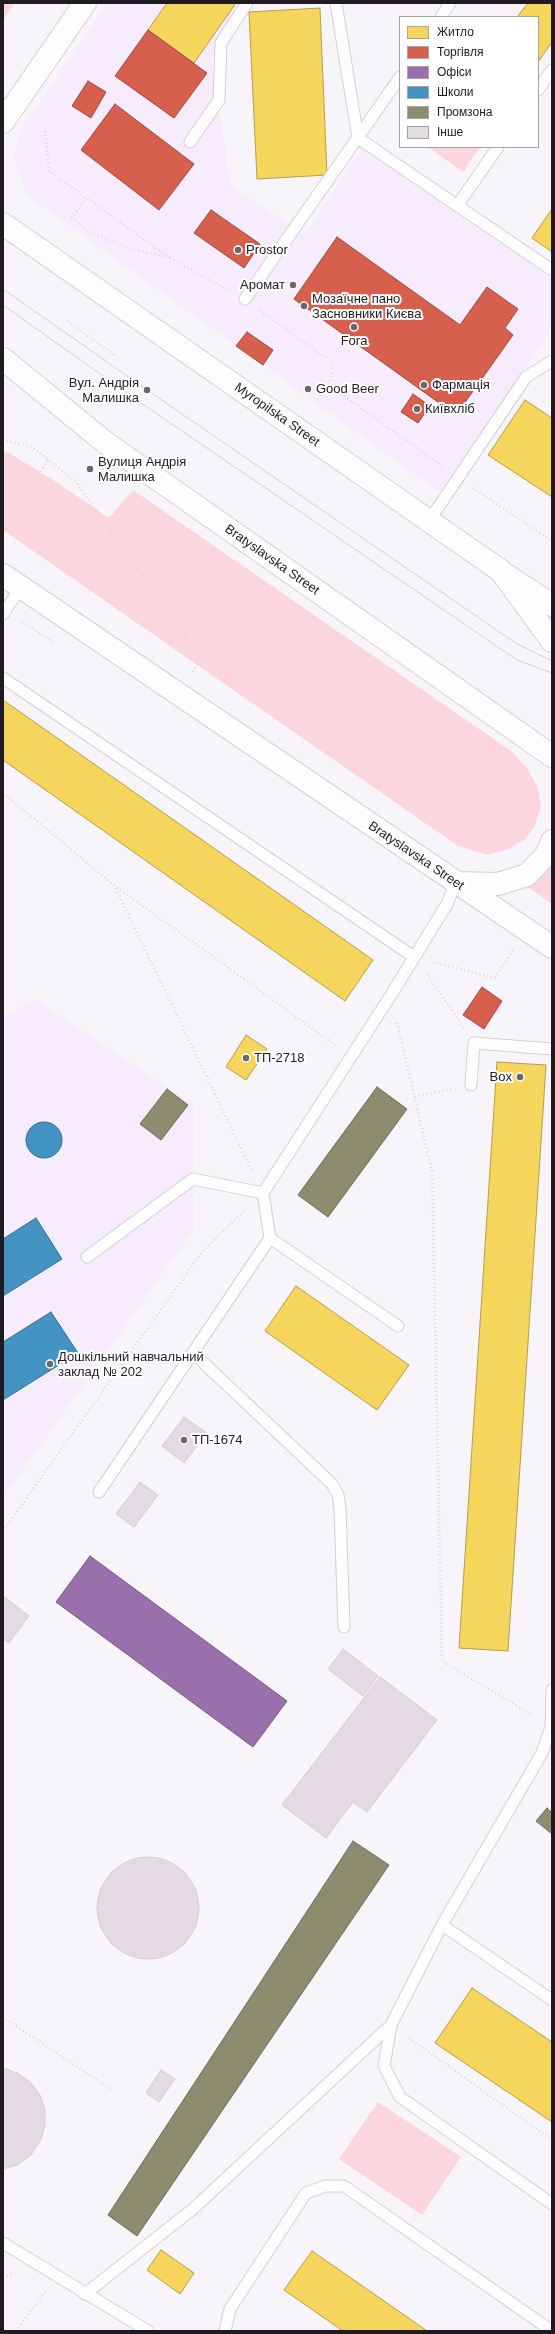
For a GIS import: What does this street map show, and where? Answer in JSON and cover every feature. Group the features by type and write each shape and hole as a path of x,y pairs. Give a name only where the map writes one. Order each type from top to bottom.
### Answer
{"main road":[{"path":"3,122 85,3"},
{"name":"Myropilska Street","path":"3,224 552,605"},
{"name":"Bratyslavska Street","path":"3,359 106,443 551,759"},
{"path":"501,571 552,641"},
{"name":"Bratyslavska Street","path":"3,574 552,947"},
{"path":"456,883 498,884 527,875 546,854 552,841"}],"lane":[{"path":"190,142 220,100 220,43 248,3"},
{"path":"336,3 358,138 552,270"},
{"path":"442,16 450,3"},
{"path":"539,89 552,70"},
{"path":"245,299 399,78"},
{"path":"457,206 497,148"},
{"path":"429,521 526,377 552,361"},
{"path":"3,614 21,587"},
{"path":"3,678 414,957"},
{"path":"99,1492 270,1238 263,1193 350,1056 391,995 447,904 456,883"},
{"path":"471,1085 474,1043 552,1049"},
{"path":"86,1257 193,1179 263,1193"},
{"path":"270,1238 398,1326"},
{"path":"192,1353 332,1484 338,1495 340,1509 344,1627"},
{"path":"552,1690 551,1727 542,1752 442,1924 391,2025 384,2066 400,2097 552,2204"},
{"path":"442,1924 552,2000"},
{"path":"85,2294 193,2209 391,2025"},
{"path":"225,2331 230,2309 306,2193 325,2186 344,2186 552,2331"},
{"path":"3,2243 56,2277 148,2331"}],"path":[{"path":"45,131 49,171 170,258 245,299 334,364 329,385 459,478 552,541"},
{"path":"86,198 72,218 93,234 128,248 170,258"},
{"path":"68,321 114,355"},
{"path":"3,534 48,460"},
{"path":"3,793 114,885 350,1056"},
{"path":"3,1531 202,1252 263,1193 114,885"},
{"path":"414,957 495,978 514,949"},
{"path":"414,957 474,1043"},
{"path":"391,995 432,1171 442,1661 551,1727"},
{"path":"415,1097 471,1085"},
{"path":"3,2017 110,2089"},
{"path":"391,2025 552,2140"},
{"path":"16,2331 56,2277"}],"shaded area":[{"path":"3,3 15,3 3,20"},
{"path":"107,3 248,3 211,58 231,186 305,235 362,148 552,279 552,330 439,492 28,196 14,158 19,132"},
{"path":"429,148 479,148 463,172"},
{"path":"3,452 9,453 53,480 109,518 133,490 511,751 527,768 538,788 541,807 534,827 525,839 509,849 487,855 458,846 3,530"},
{"path":"552,866 552,904 526,886 529,881"},
{"name":"Дошкільний навчальний заклад № 202","path":"34,999 193,1105 193,1231 3,1498 3,1017"},
{"path":"378,2102 461,2157 422,2215 339,2159"}],"building: Житло":[{"path":"167,3 236,3 194,63 148,30"},
{"path":"528,3 552,3 552,42 539,61 539,16 518,16"},
{"path":"320,8 327,175 257,179 249,12"},
{"path":"552,209 552,252 532,238"},
{"path":"525,400 552,418 552,497 488,455"},
{"path":"3,700 373,960 345,1001 3,760"},
{"name":"ТП-2718","path":"246,1035 267,1049 246,1080 226,1067"},
{"path":"497,1062 546,1065 508,1651 459,1648"},
{"path":"296,1286 409,1365 377,1410 265,1331"},
{"path":"472,1988 552,2042 552,2122 435,2043"},
{"path":"161,2250 194,2273 180,2294 147,2270"},
{"path":"312,2251 427,2331 343,2331 284,2290"}],"building: Торгівля":[{"path":"148,30 207,73 174,118 115,76"},
{"path":"88,81 106,92 91,118 72,106"},
{"path":"115,104 194,164 159,210 81,150"},
{"path":"211,210 260,244 244,268 194,233"},
{"path":"337,237 460,325 487,287 518,309 505,328 513,335 456,415 294,299"},
{"path":"247,332 273,350 263,365 236,346"},
{"path":"413,394 430,406 418,423 401,412"},
{"path":"482,987 502,1001 484,1029 463,1015"}],"building: Офіси":[{"path":"90,1556 287,1701 253,1747 56,1602"}],"building: Школи":[{"path":"48,1122 57,1127 61,1133 61,1147 57,1153 48,1158 40,1158 31,1153 27,1147 26,1136 31,1127 37,1123"},
{"path":"36,1218 62,1259 3,1296 3,1239"},
{"name":"Дошкільний навчальний заклад № 202","path":"51,1312 78,1353 3,1400 3,1342"}],"building: Промзона":[{"path":"377,1087 407,1109 328,1217 298,1195"},
{"path":"167,1089 188,1105 161,1140 140,1124"},
{"path":"547,1808 552,1813 552,1834 536,1821"},
{"path":"353,1841 389,1865 137,2236 108,2215"}],"building: Інше":[{"name":"ТП-1674","path":"184,1417 207,1433 184,1463 162,1446"},
{"path":"140,1482 158,1495 134,1527 116,1514"},
{"path":"3,1596 29,1616 9,1643 3,1639"},
{"path":"343,1649 378,1676 363,1696 328,1669"},
{"path":"380,1677 437,1720 367,1812 353,1802 326,1838 282,1805"},
{"path":"148,1857 168,1861 176,1865 184,1872 191,1880 195,1888 199,1908 195,1928 191,1936 184,1944 176,1951 168,1955 148,1959 128,1955 120,1951 112,1944 105,1936 101,1928 97,1908 101,1888 105,1880 112,1872 120,1865 128,1861"},
{"path":"3,2068 17,2073 30,2082 40,2095 45,2110 45,2126 40,2141 31,2155 17,2165 3,2169"},
{"path":"161,2070 175,2079 159,2102 146,2093"}],"tram line":[{"path":"3,289 147,390 517,644 552,661"},
{"path":"3,305 144,405 517,660 552,673"}],"place":[{"name":"Prostor","path":"238,250"},
{"name":"Аромат","path":"293,285"},
{"name":"Мозаїчне пано Засновники Києва","path":"304,306"},
{"name":"Fora","path":"354,327"},
{"name":"Фармація","path":"424,385"},
{"name":"Good Beer","path":"308,389"},
{"name":"Вул. Андрія Малишка","path":"147,390"},
{"name":"Київхліб","path":"417,409"},
{"name":"Вулиця Андрія Малишка","path":"90,469"},
{"name":"ТП-2718","path":"246,1058"},
{"name":"Box","path":"520,1077"},
{"name":"Дошкільний навчальний заклад № 202","path":"50,1364"},
{"name":"ТП-1674","path":"184,1440"}]}
